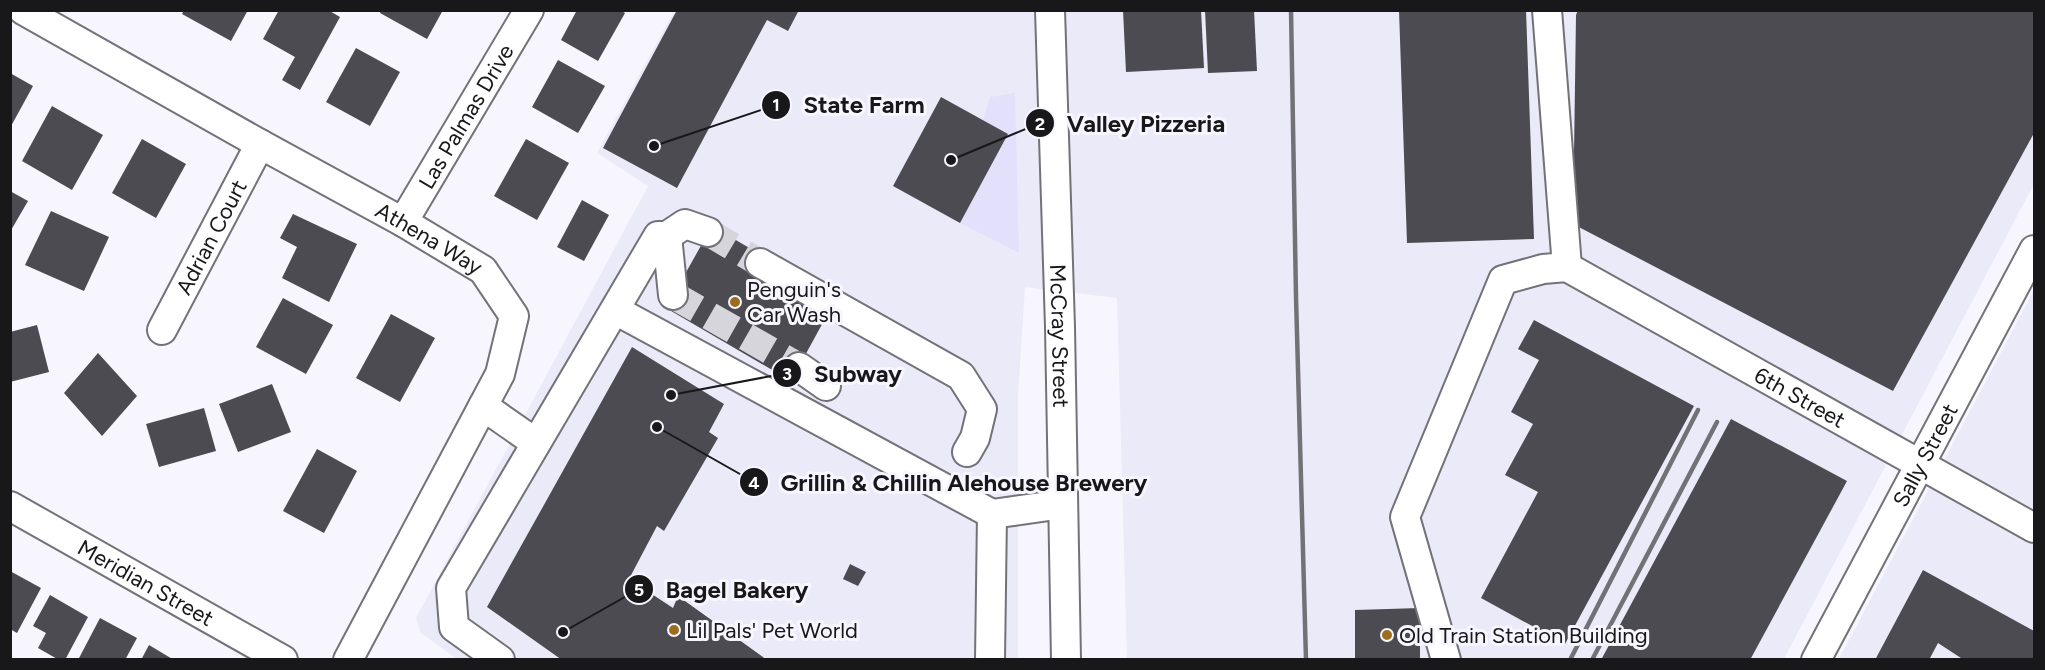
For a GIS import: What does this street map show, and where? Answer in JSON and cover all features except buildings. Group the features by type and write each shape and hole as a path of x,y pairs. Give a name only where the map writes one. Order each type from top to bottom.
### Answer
{"street":[{"name":"Athena Way","path":"23,10 403,222 483,270 514,316 500,374 348,660"},
{"name":"Las Palmas Drive","path":"403,222 529,10"},
{"name":"McCray Street","path":"1050,10 1066,660"},
{"path":"1446,660 1405,517 1503,280 1543,269 1567,267 1547,10"},
{"name":"Adrian Court","path":"162,330 260,144"},
{"path":"500,660 454,627 451,588 658,236 667,236 685,224 708,232"},
{"path":"667,236 673,295"},
{"name":"Sally Street","path":"1816,660 2034,250"},
{"path":"760,263 961,376 982,409 975,438 967,452"},
{"name":"6th Street","path":"1567,267 2034,528"},
{"path":"615,310 993,514 1063,504"},
{"path":"799,367 826,386"},
{"path":"483,406 536,443"},
{"name":"Meridian Street","path":"10,506 283,660"},
{"path":"990,660 993,514"}],"shaded area":[{"path":"674,11 2034,11 2034,184 1784,659 1127,659 1117,298 1025,287 1018,395 1018,659 457,659 421,633 416,618 648,186 597,153"},
{"path":"1015,93 1019,253 960,223 1008,134 983,120 990,97"},
{"path":"2034,290 2034,659 1839,659"}],"tunnel":[{"path":"708,232 760,263"},
{"path":"673,295 799,367"}],"railway":[{"path":"1291,10 1306,660"},
{"path":"1570,660 1698,410"},
{"path":"1592,660 1717,422"}],"place":[{"name":"State Farm","path":"654,146"},
{"name":"Valley Pizzeria","path":"951,160"},
{"name":"Penguin's Car Wash","path":"735,302"},
{"name":"Subway","path":"671,395"},
{"name":"Grillin & Chillin Alehouse Brewery","path":"657,427"},
{"name":"Lil Pals' Pet World","path":"674,630"},
{"name":"Bagel Bakery","path":"563,632"},
{"name":"Old Train Station Building","path":"1387,635"}]}
